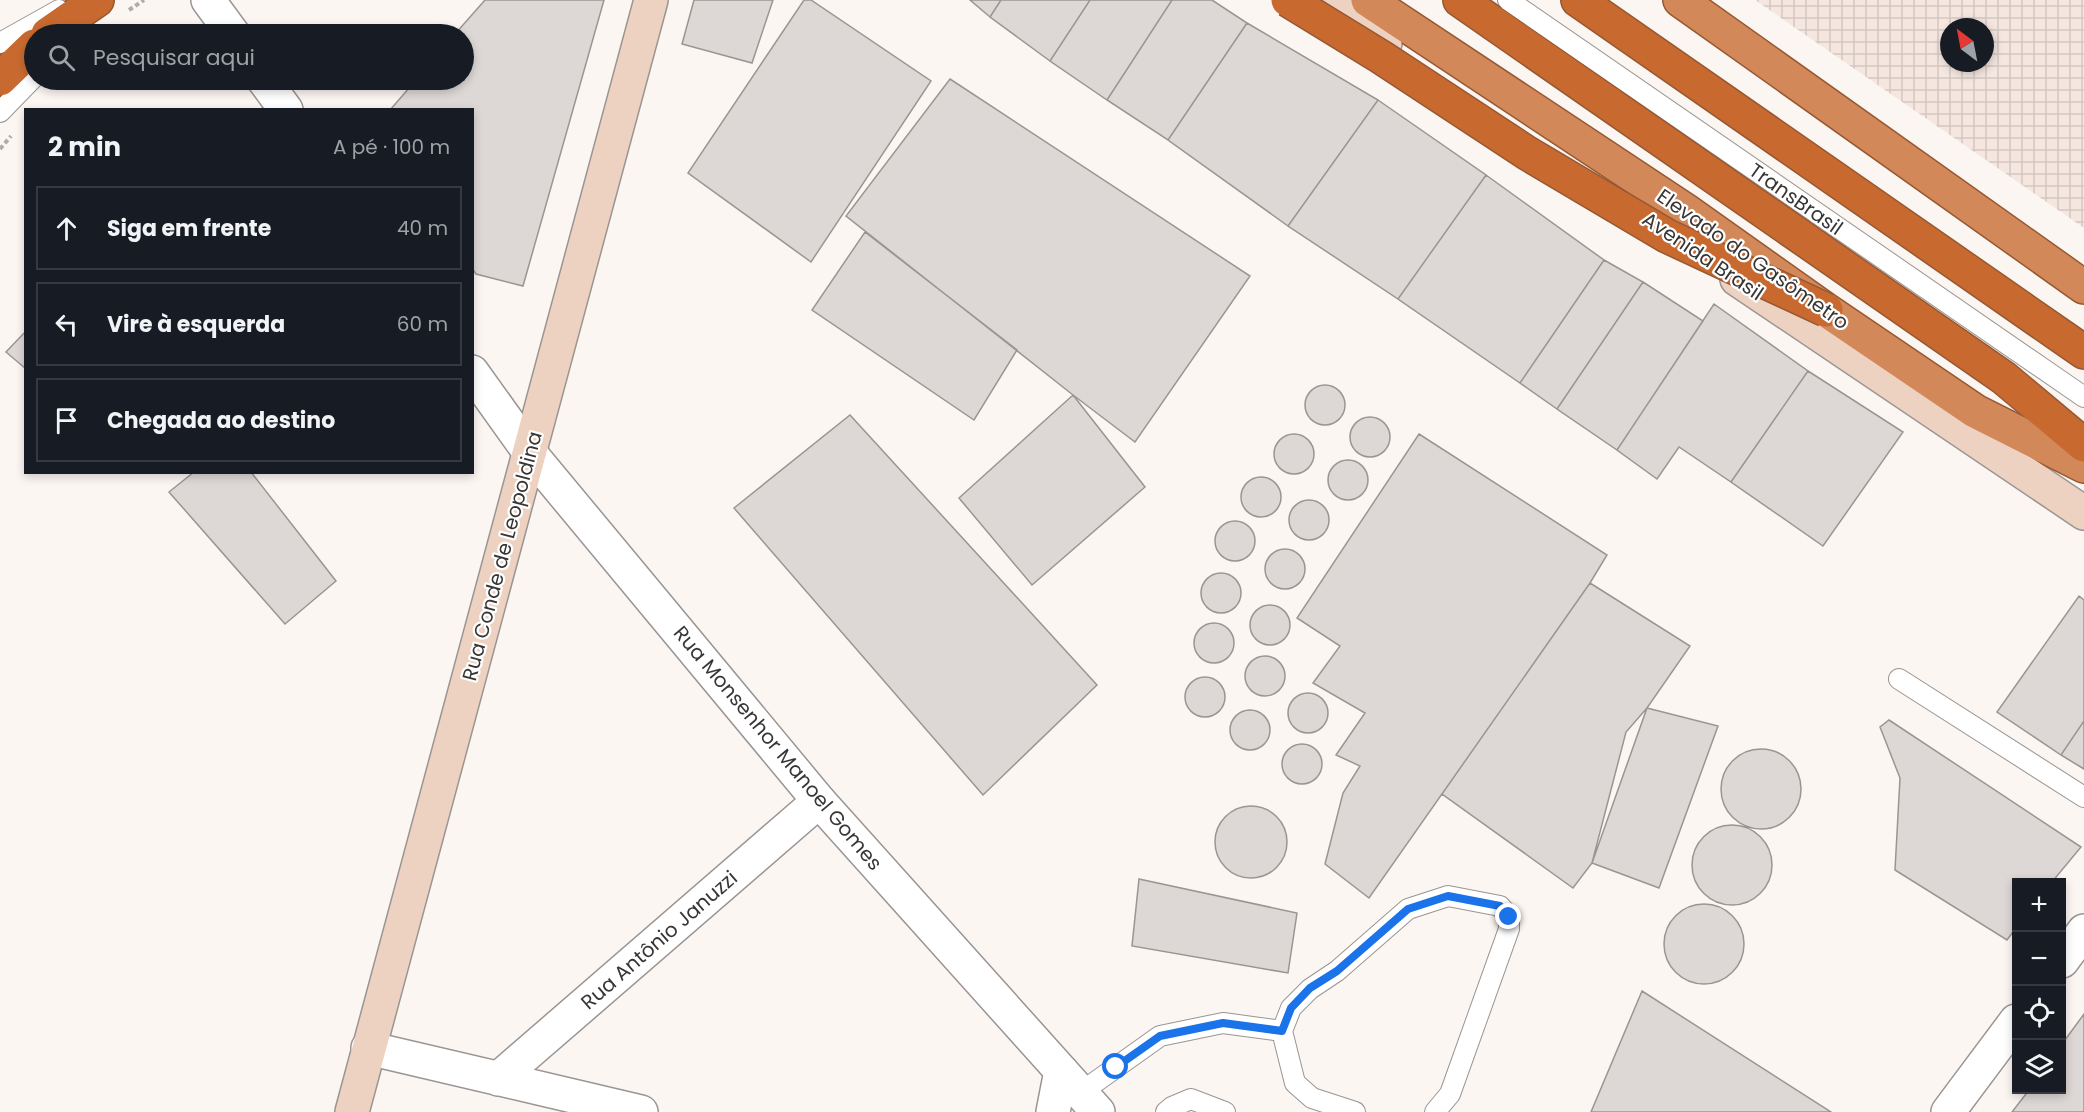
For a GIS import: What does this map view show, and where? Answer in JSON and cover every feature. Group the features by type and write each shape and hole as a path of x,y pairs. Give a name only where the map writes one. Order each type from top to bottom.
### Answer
{"highway":[{"path":"62,24 97,0"},
{"path":"1288,0 1381,57 1527,153 1666,236 1826,310"},
{"name":"Elevado do Gasômetro","path":"1368,0 1685,210 1826,310 1975,411 2084,466"},
{"path":"1460,0 2004,378 2084,445"},
{"path":"1578,0 2081,350"},
{"path":"1680,0 2084,287"},
{"path":"0,79 24,56"}],"main road":[{"name":"Rua Conde de Leopoldina","path":"352,1112 651,0"},
{"name":"Avenida Brasil","path":"1322,0 2084,513"}],"street":[{"path":"208,0 225,24"},
{"path":"271,90 285,108"},
{"name":"Rua Monsenhor Manoel Gomes","path":"474,375 530,453 819,801 1080,1092"},
{"name":"Rua Antônio Januzzi","path":"498,1079 819,801"},
{"path":"2066,955 2084,932"},
{"path":"1948,1112 2012,1026"},
{"path":"368,1048 641,1112"},
{"path":"1053,1112 1080,1092"}],"lane":[{"path":"34,24 77,0"},
{"path":"84,24 107,0"},
{"name":"TransBrasil","path":"1508,0 2084,398"},
{"path":"0,43 24,30"},
{"path":"0,112 24,87"},
{"path":"1899,679 2084,797"},
{"path":"1355,1112 1312,1098 1295,1083 1282,1031 1291,1008 1310,988 1337,971 1408,909 1448,896 1500,906 1509,917 1509,929 1450,1094 1435,1112"},
{"path":"1080,1092 1160,1036 1223,1023 1282,1031"},
{"path":"1166,1112 1191,1099 1225,1112"}],"shaded area":[{"path":"1755,0 2084,0 2084,228"}],"building":[{"path":"485,0 604,0 523,286 476,274 474,271 474,108 392,108 407,90 474,90 474,24 464,24"},
{"path":"694,0 773,0 752,63 682,44"},
{"path":"804,0 811,0 931,81 811,262 688,173"},
{"path":"970,0 1001,0 990,17"},
{"path":"1001,0 1090,0 1050,61 990,17"},
{"path":"1090,0 1172,0 1107,100 1050,61"},
{"path":"1172,0 1212,0 1247,23 1168,140 1107,100"},
{"path":"1247,23 1378,100 1288,226 1168,140"},
{"path":"950,79 1250,276 1135,442 846,216"},
{"path":"1378,100 1486,175 1398,299 1288,226"},
{"path":"1486,175 1604,260 1520,383 1398,299"},
{"path":"865,232 1017,350 974,420 812,310"},
{"path":"1604,260 1643,282 1557,409 1520,383"},
{"path":"1643,282 1703,321 1617,450 1557,409"},
{"path":"1714,304 1808,371 1731,482 1679,447 1657,479 1617,450"},
{"path":"24,333 24,367 6,352"},
{"path":"1808,371 1903,432 1823,546 1731,482"},
{"path":"1325,385 1339,391 1345,405 1339,419 1325,425 1311,419 1305,405 1311,391"},
{"path":"1073,395 1145,487 1032,585 959,498"},
{"path":"850,415 1097,685 983,795 734,508"},
{"path":"1370,417 1384,423 1390,437 1384,451 1370,457 1356,451 1350,437 1356,423"},
{"path":"1294,434 1308,440 1314,454 1308,468 1294,474 1280,468 1274,454 1280,440"},
{"path":"1419,434 1607,555 1590,583 1369,898 1325,864 1343,793 1360,766 1336,755 1365,713 1313,683 1340,646 1297,618"},
{"path":"1348,460 1362,466 1368,480 1362,494 1348,500 1334,494 1328,480 1334,466"},
{"path":"192,474 253,474 336,581 285,624 169,492"},
{"path":"1261,477 1275,483 1281,497 1275,511 1261,517 1247,511 1241,497 1247,483"},
{"path":"1309,500 1323,506 1329,520 1323,534 1309,540 1295,534 1289,520 1295,506"},
{"path":"1235,521 1249,527 1255,541 1249,555 1235,561 1221,555 1215,541 1221,527"},
{"path":"1285,549 1299,555 1305,569 1299,583 1285,589 1271,583 1265,569 1271,555"},
{"path":"1221,573 1235,579 1241,593 1235,607 1221,613 1207,607 1201,593 1207,579"},
{"path":"1590,583 1690,646 1647,708 1626,732 1592,863 1573,888 1442,794"},
{"path":"2079,596 2084,600 2084,721 2061,755 1997,712"},
{"path":"1270,605 1278,606 1284,611 1289,617 1289,633 1284,639 1278,644 1270,645 1262,644 1256,639 1251,633 1250,625 1251,617 1256,611 1262,606"},
{"path":"1214,623 1228,629 1234,643 1228,657 1214,663 1200,657 1194,643 1200,629"},
{"path":"1265,656 1273,657 1279,662 1284,668 1284,684 1279,690 1273,695 1265,696 1257,695 1251,690 1246,684 1245,676 1246,668 1251,662 1257,657"},
{"path":"1205,677 1213,678 1219,683 1224,689 1224,705 1219,711 1213,716 1205,717 1197,716 1191,711 1186,705 1185,697 1186,689 1191,683 1197,678"},
{"path":"1308,693 1322,699 1328,713 1322,727 1308,733 1294,727 1288,713 1294,699"},
{"path":"1647,708 1718,726 1659,888 1592,863"},
{"path":"1250,710 1264,716 1270,730 1264,744 1250,750 1236,744 1230,730 1236,716"},
{"path":"1889,720 2081,847 2055,878 2012,878 2012,933 2007,940 1895,870 1900,778 1880,727"},
{"path":"2084,721 2084,769 2061,755"},
{"path":"1302,744 1310,745 1316,750 1321,756 1321,772 1316,778 1310,783 1302,784 1294,783 1288,778 1283,772 1282,764 1283,756 1288,750 1294,745"},
{"path":"1761,749 1776,752 1789,761 1798,774 1801,789 1798,804 1789,817 1776,826 1761,829 1746,826 1733,817 1724,804 1721,789 1724,774 1733,761 1746,752"},
{"path":"1251,806 1271,812 1281,822 1287,842 1281,862 1271,872 1251,878 1231,872 1221,862 1215,842 1221,822 1231,812"},
{"path":"1732,825 1747,828 1760,837 1769,850 1772,865 1769,880 1760,893 1747,902 1732,905 1717,902 1704,893 1695,880 1692,865 1695,850 1704,837 1717,828"},
{"path":"1139,879 1297,913 1288,973 1132,946"},
{"path":"1704,904 1719,907 1732,916 1741,929 1744,944 1741,959 1732,972 1719,981 1704,984 1689,981 1676,972 1667,959 1664,944 1667,929 1676,916 1689,907"},
{"path":"1642,991 1831,1112 1591,1112"},
{"path":"2084,1014 2084,1112 2012,1112 2026,1094 2066,1094 2066,1039"}],"route":[{"path":"1116,1067 1160,1036 1223,1023 1282,1031 1291,1008 1310,988 1337,971 1408,909 1448,896 1500,906 1509,917"}]}
